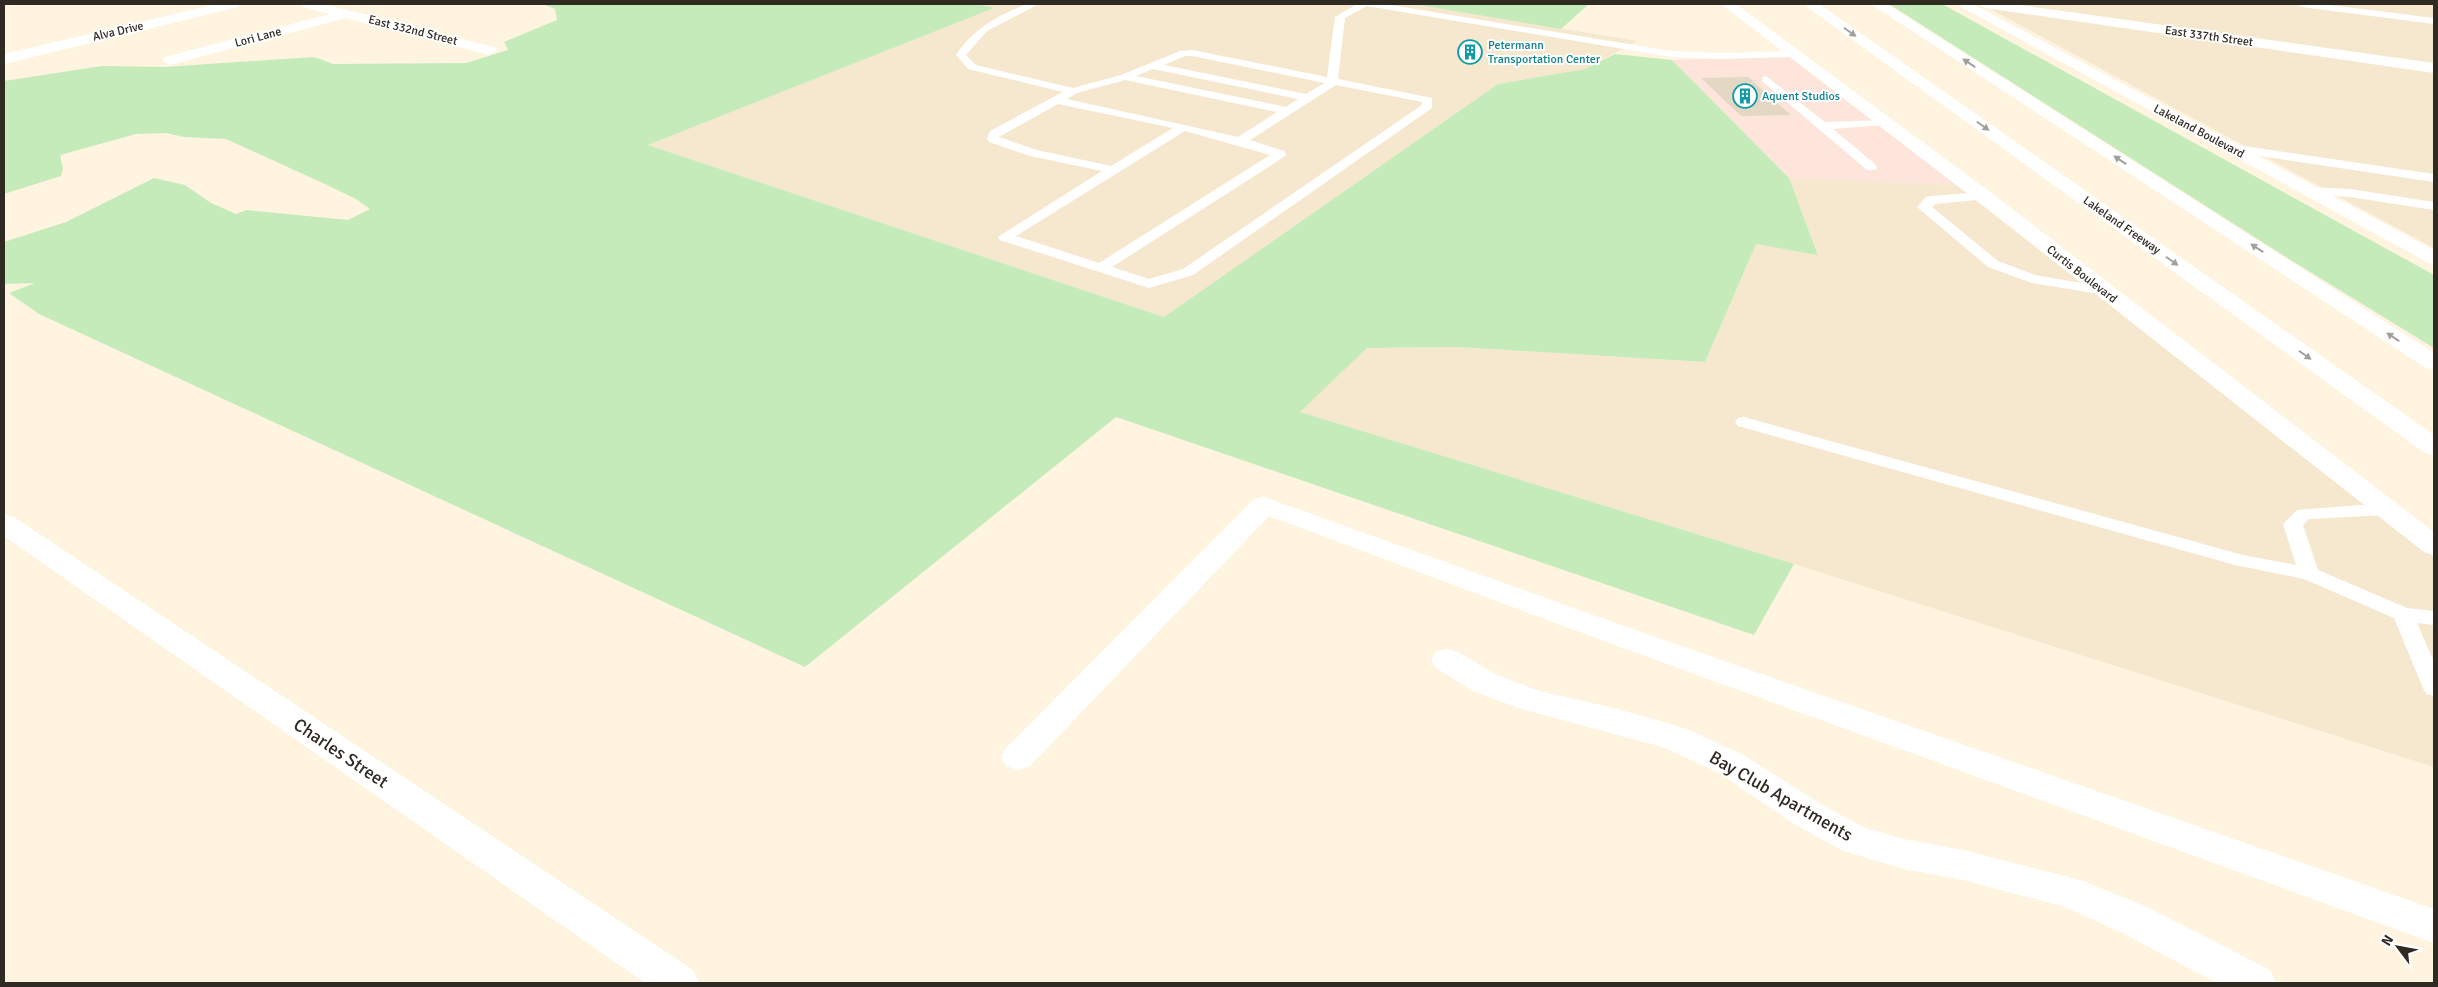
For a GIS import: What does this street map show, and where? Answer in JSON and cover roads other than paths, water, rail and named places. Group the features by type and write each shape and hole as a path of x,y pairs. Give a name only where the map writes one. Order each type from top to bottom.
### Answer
{"main road":[{"name":"Alva Drive","path":"4,59 232,4"},
{"name":"East 332nd Street","path":"308,4 489,50"},
{"name":"Curtis Boulevard","path":"1728,4 1984,196 2434,546"},
{"name":"Lakeland Freeway","path":"1810,4 2434,447"},
{"path":"1878,4 2434,363"},
{"name":"Lakeland Boulevard","path":"1963,4 2434,258"},
{"name":"East 337th Street","path":"1985,4 2434,68"},
{"name":"Lori Lane","path":"170,60 346,14"},
{"path":"1018,757 1264,505 1607,631 2434,926"},
{"name":"Charles Street","path":"4,523 678,983"},
{"name":"Bay Club Apartments","path":"1447,660 1485,683 1533,701 1618,721 1675,738 1731,764 1806,813 1854,840 1904,854 1963,865 2069,892 2133,919 2255,983"}],"lane":[{"path":"1034,4 987,25 968,42 961,55 972,67 1073,91"},
{"path":"1332,83 1340,17 1364,4"},
{"path":"1370,4 1671,54 1722,56 1793,54"},
{"path":"2302,4 2434,21"},
{"path":"1113,170 1034,153 993,139 994,134 1073,91 1125,77 1184,53 1192,53 1332,83 1428,100 1428,106 1188,272 1149,284 1006,237 1183,127"},
{"path":"1153,66 1308,98"},
{"path":"1125,77 1287,111"},
{"path":"1766,79 1871,167"},
{"path":"1240,142 1332,83"},
{"path":"1057,100 1183,127 1280,154 1101,268"},
{"path":"1823,126 1884,122"},
{"path":"2230,148 2434,178"},
{"path":"2310,191 2350,194 2434,206"},
{"path":"1984,196 1931,200 1924,207 1993,264 2032,279 2105,292"},
{"path":"1744,422 2233,558 2309,574 2403,614 2434,618"},
{"path":"2309,574 2292,524 2304,514 2386,509"},
{"path":"2403,614 2434,688"}],"place":[{"name":"Petermann Transportation Center","path":"1470,52"},
{"name":"Aquent Studios","path":"1745,96"}]}
